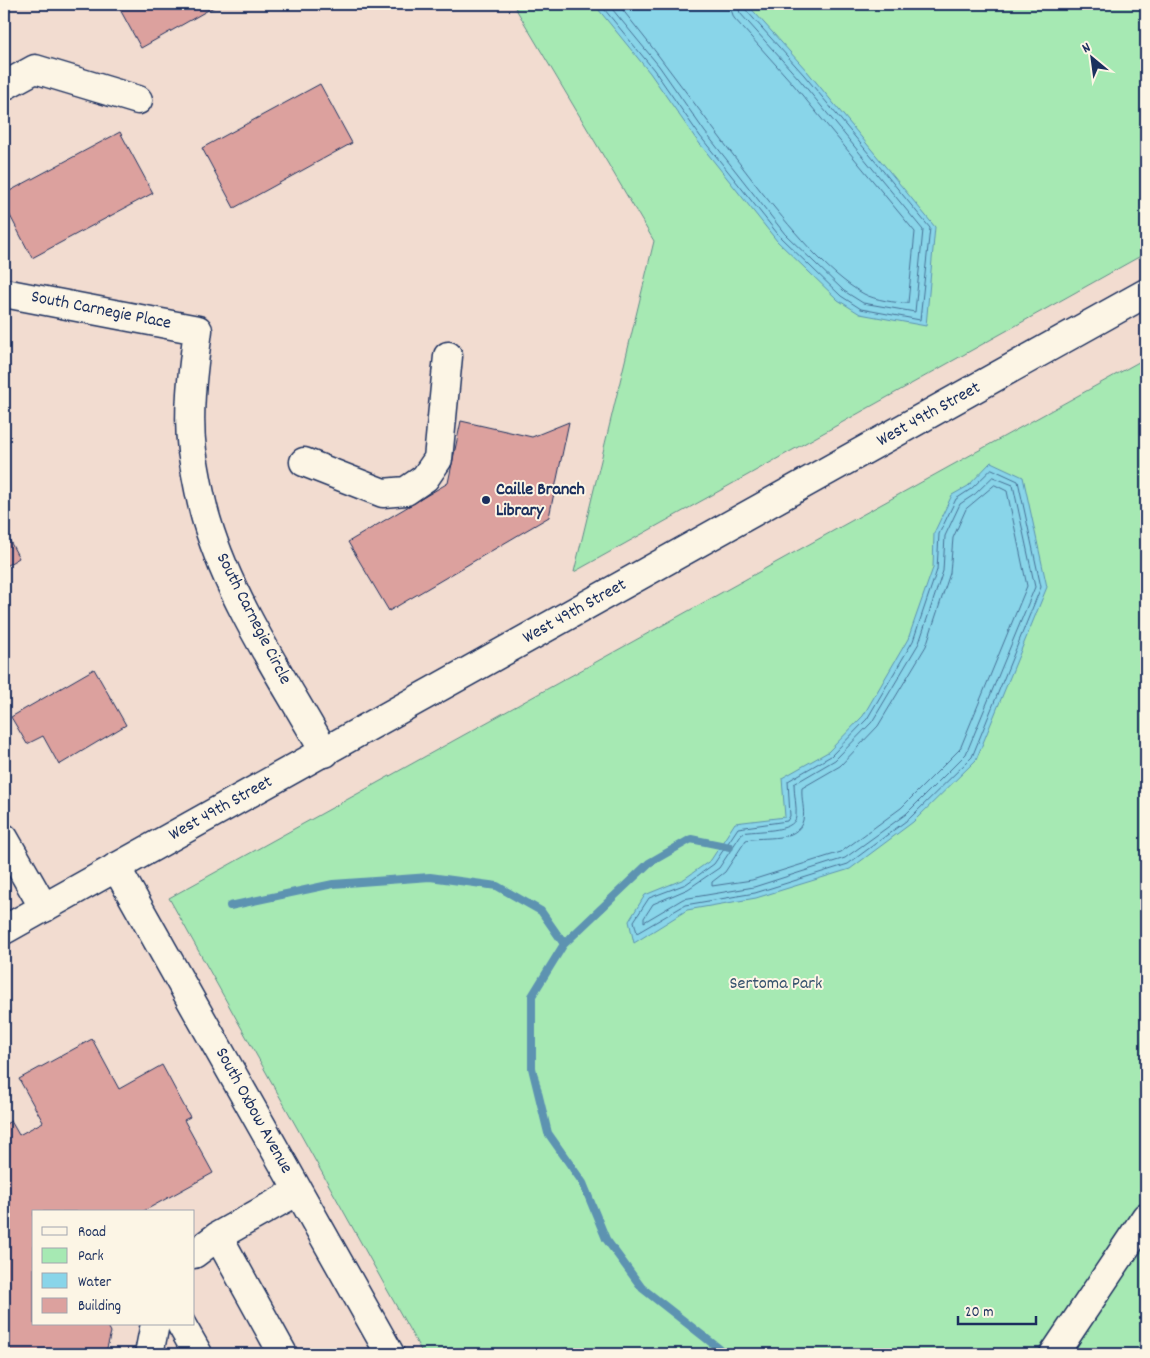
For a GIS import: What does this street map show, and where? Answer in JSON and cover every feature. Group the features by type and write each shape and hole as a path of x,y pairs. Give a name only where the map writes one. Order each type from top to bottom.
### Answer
{"main road":[{"path":"4,86 35,69 138,100"},
{"name":"South Carnegie Place","path":"4,293 198,330"},
{"name":"West 49th Street","path":"4,930 1146,293"},
{"name":"South Carnegie Circle","path":"198,330 190,421 192,450 207,522 246,613 325,752"},
{"path":"304,462 382,493 406,491 425,478 438,459 448,356"},
{"path":"4,838 44,908"},
{"name":"South Oxbow Avenue","path":"116,867 390,1354"},
{"path":"195,1253 218,1236 298,1191"},
{"path":"1054,1354 1146,1217"},
{"path":"218,1236 283,1354"},
{"path":"149,1354 154,1326"},
{"path":"182,1326 198,1354"}],"green space":[{"path":"513,4 1146,4 1146,253 574,572 654,241"},
{"name":"Sertoma Park","path":"1146,358 1146,1354 423,1354 169,898"}],"water":[{"path":"594,4 747,4 807,71 935,227 926,326 860,314 838,300 777,241 696,139 650,73"},
{"path":"991,462 1023,477 1047,587 976,760 913,822 850,869 756,898 687,910 634,943 629,921 645,895 684,879 711,860 735,823 785,817 782,778 828,752 863,716 908,639 933,568 934,533 952,495 968,486"}],"building":[{"path":"117,4 219,4 141,48"},
{"path":"320,84 352,143 234,208 202,148"},
{"path":"120,132 153,193 32,258 4,204 4,194"},
{"name":"Caille Branch Library","path":"461,421 532,437 569,422 549,517 389,611 348,542 448,483"},
{"path":"4,530 19,558 4,567"},
{"path":"94,669 126,725 59,765 43,736 27,744 11,717"},
{"path":"92,1039 119,1089 162,1065 190,1117 184,1120 213,1173 146,1210 32,1210 32,1326 108,1326 111,1332 107,1348 96,1354 4,1354 4,1125 11,1121 19,1135 43,1122 19,1079"}],"waterway":[{"path":"726,1354 642,1288 606,1239 583,1183 548,1133 532,1068 532,996 564,944 649,863 691,839 730,847"},
{"path":"230,906 333,884 430,877 497,886 541,911 564,944"}],"place":[{"name":"Caille Branch Library","path":"486,500"}]}
